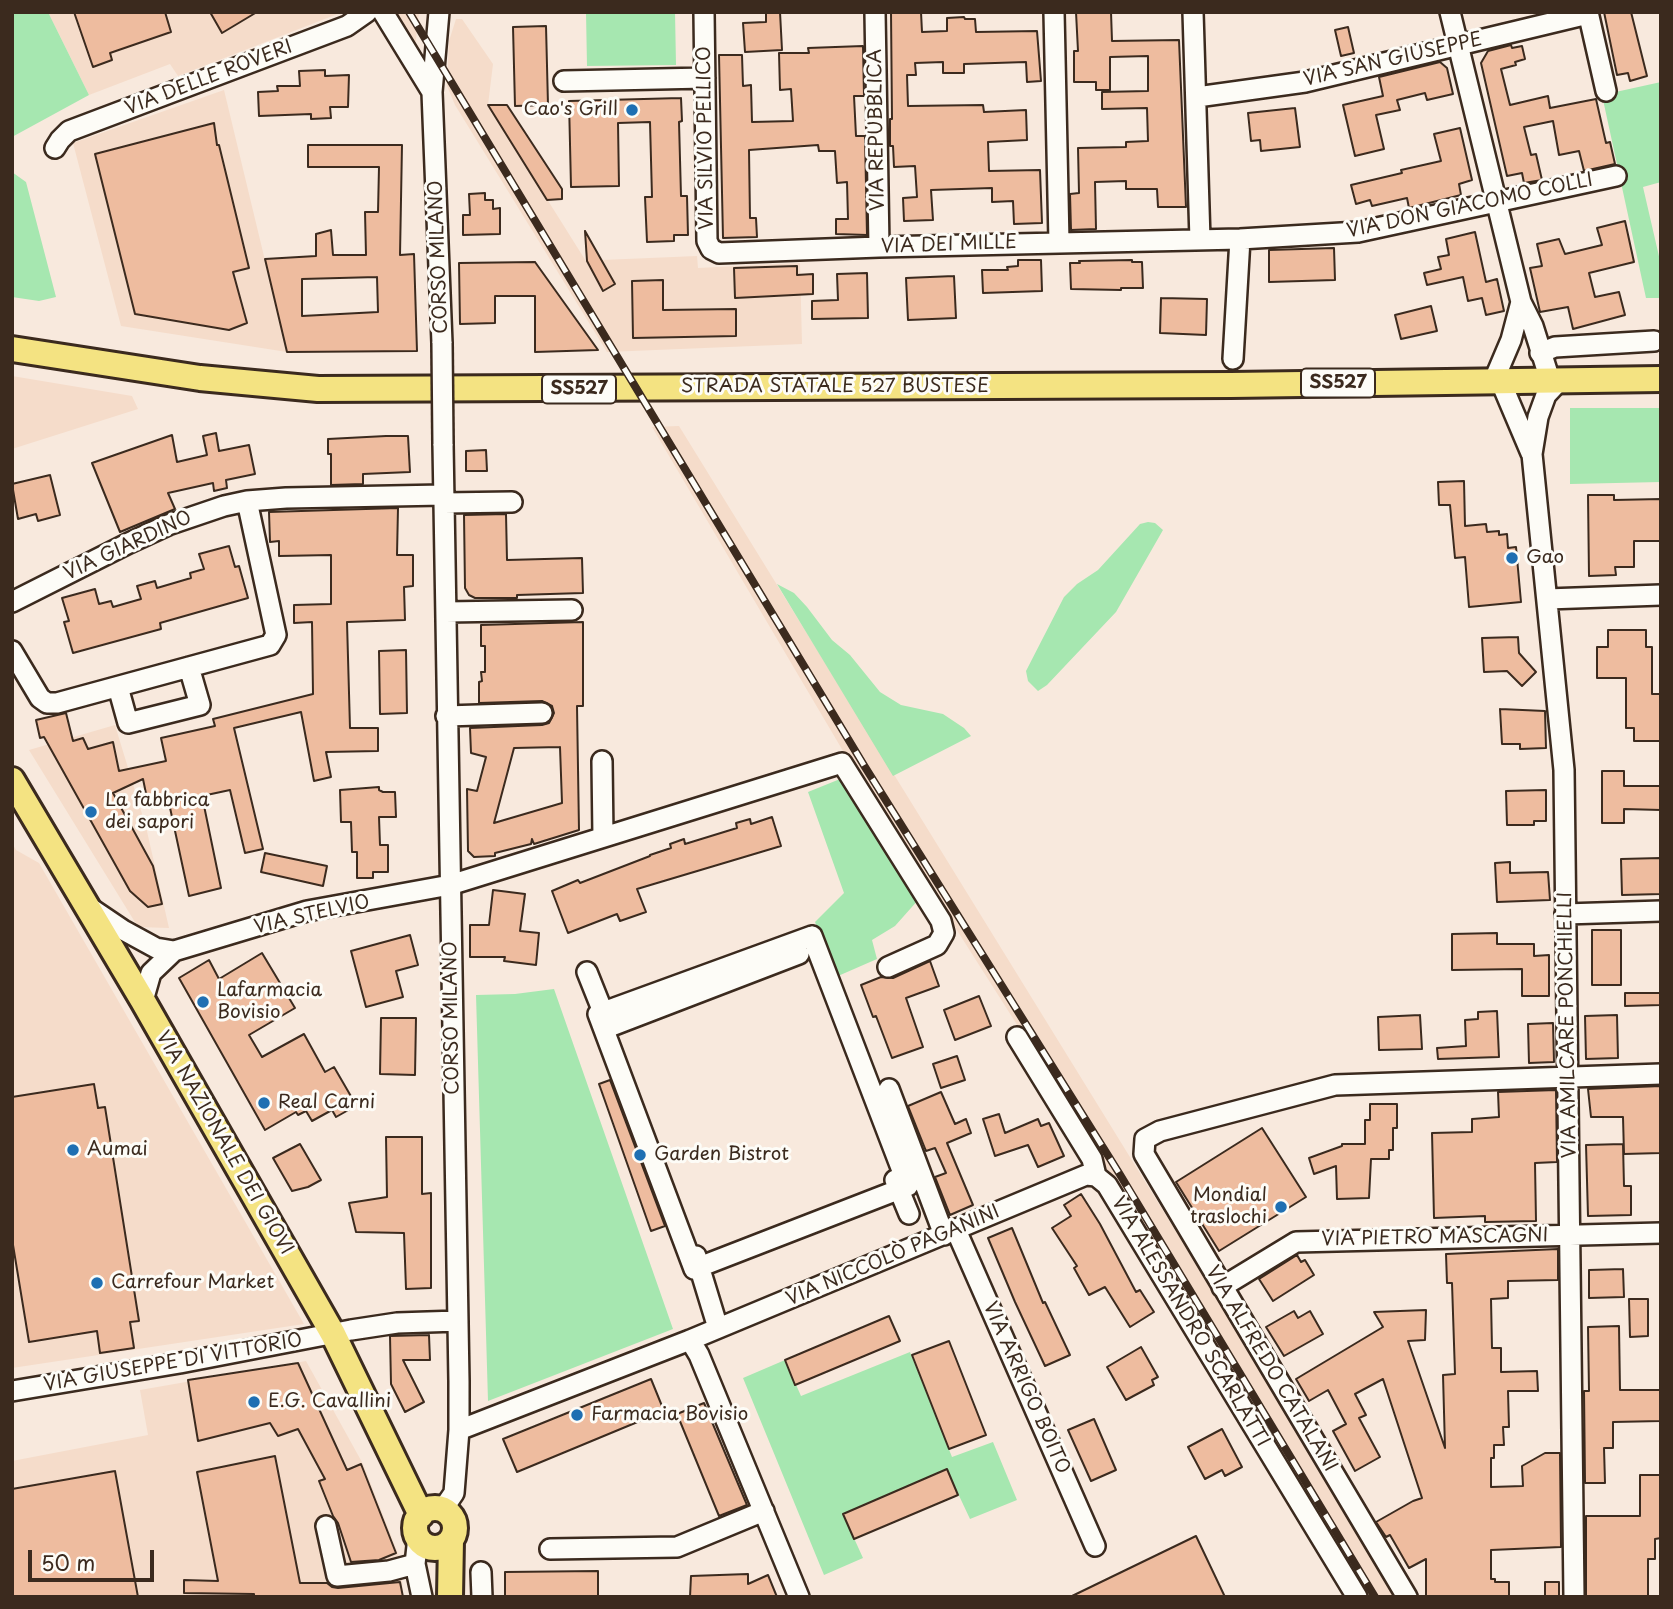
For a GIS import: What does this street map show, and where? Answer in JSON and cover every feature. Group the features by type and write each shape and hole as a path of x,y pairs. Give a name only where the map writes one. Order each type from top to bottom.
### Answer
{"main road":[{"name":"STRADA STATALE 527 BUSTESE","path":"12,349 200,378 318,389 1231,385 1661,379"},
{"name":"VIA NAZIONALE DEI GIOVI","path":"12,780 342,1332 429,1535 450,1597"},
{"name":"VIA NAZIONALE DEI GIOVI","path":"429,1535 439,1597"}],"street":[{"name":"VIA DELLE ROVERI","path":"55,148 69,131 347,26 366,12"},
{"path":"383,12 432,92"},
{"name":"CORSO MILANO","path":"429,1535 454,1493 458,1430 442,343 432,92 439,12"},
{"name":"VIA SILVIO PELLICO","path":"705,12 707,241 711,249 723,253"},
{"name":"VIA REPUBBLICA","path":"875,12 879,247"},
{"path":"1054,12 1059,242"},
{"path":"1193,12 1200,240"},
{"path":"1450,12 1521,302 1533,326 1540,353 1555,380"},
{"path":"1588,13 1605,91"},
{"name":"VIA SAN GIUSEPPE","path":"1197,97 1305,82 1588,13"},
{"path":"564,81 705,78"},
{"name":"VIA DON GIACOMO COLLI","path":"1174,240 1358,232 1616,176"},
{"path":"1233,359 1240,239"},
{"name":"VIA DEI MILLE","path":"723,253 1174,240"},
{"path":"1497,380 1521,302"},
{"path":"1540,353 1555,347 1654,341"},
{"name":"VIA AMILCARE PONCHIELLI","path":"1497,380 1532,454"},
{"name":"VIA AMILCARE PONCHIELLI","path":"1555,380 1538,417 1532,454 1564,770 1574,1597"},
{"name":"VIA GIARDINO","path":"12,602 168,525 223,506 286,498 444,499"},
{"path":"444,499 512,502"},
{"path":"12,651 40,698 47,703 57,704 270,645 276,635 247,501"},
{"path":"1547,599 1661,595"},
{"path":"446,612 572,610"},
{"path":"117,687 128,723 200,705 189,667"},
{"path":"446,716 542,713"},
{"path":"602,761 603,837"},
{"name":"VIA STELVIO","path":"143,1001 151,973 174,951 307,911 450,885 842,763 928,898 941,921 944,933 937,945 888,967"},
{"path":"87,905 123,930 156,948 174,951"},
{"path":"1565,914 1661,911"},
{"path":"812,936 908,1186 897,1186 699,1264 694,1269 598,1013 606,1019 812,936"},
{"path":"587,971 606,1019"},
{"name":"VIA ALESSANDRO SCARLATTI","path":"1017,1037 1092,1159 1096,1176 1107,1185 1357,1597"},
{"path":"1569,1076 1661,1073"},
{"name":"VIA ALFREDO CATALANI","path":"1407,1597 1144,1154 1145,1139 1160,1131 1335,1085 1569,1076"},
{"name":"VIA ARRIGO BOITO","path":"889,1089 950,1233 1095,1546"},
{"name":"VIA NICCOLÒ PAGANINI","path":"458,1430 690,1340 1086,1175 1096,1176"},
{"path":"897,1186 909,1214"},
{"name":"VIA PIETRO MASCAGNI","path":"1222,1287 1296,1242 1661,1233"},
{"path":"699,1264 718,1328"},
{"path":"342,1332 397,1323 458,1321"},
{"name":"VIA GIUSEPPE DI VITTORIO","path":"12,1391 342,1332"},
{"path":"690,1340 699,1355 799,1597"},
{"path":"550,1549 677,1547 764,1511"},
{"path":"326,1525 337,1576 389,1571 429,1535"},
{"name":"VIA NAZIONALE DEI GIOVI","path":"422,1597 429,1535"},
{"path":"481,1572 482,1597"}],"shaded area":[{"path":"48,12 340,13 178,76 170,64 89,95"},
{"path":"393,12 419,12 415,49"},
{"path":"456,19 462,19 493,64 488,105 589,266 602,260 697,256 698,268 800,263 802,344 607,352 455,105 447,86 449,41"},
{"path":"224,90 287,352 121,326 73,143"},
{"path":"12,376 132,396 138,409 12,449"},
{"path":"679,426 1257,1363 1397,1597 1364,1597 1021,1031 843,751 652,427"},
{"path":"115,725 146,827 169,928 138,927 29,750"},
{"path":"12,843 16,850 39,863 304,1324 12,1368"},
{"path":"306,1361 363,1464 401,1561 403,1597 12,1597 12,1461 148,1435 140,1390"}],"green space":[{"path":"12,12 48,12 89,95 12,137"},
{"path":"586,12 675,12 676,65 587,66"},
{"path":"1661,82 1661,182 1643,187 1661,265 1661,298 1646,298 1602,95"},
{"path":"12,172 26,182 56,297 39,301 12,297"},
{"path":"1570,408 1661,408 1661,482 1570,484"},
{"path":"1155,523 1163,530 1116,612 1047,685 1038,691 1028,681 1026,671 1064,597 1098,570 1140,524"},
{"path":"777,584 794,593 832,640 850,655 880,692 901,705 943,714 971,736 893,776"},
{"path":"845,777 919,899 895,926 872,940 877,959 838,976 815,922 844,893 808,792"},
{"path":"554,989 673,1329 488,1401 476,995"},
{"path":"910,1352 952,1457 993,1442 1017,1500 970,1519 947,1470 843,1514 863,1558 824,1575 743,1378 785,1360 801,1396"}],"building":[{"path":"74,12 165,12 171,32 110,53 112,60 93,67"},
{"path":"210,12 257,12 222,33"},
{"path":"766,12 780,12 782,50 745,52 743,23 766,22"},
{"path":"891,12 921,12 922,32 947,31 947,18 964,17 975,19 976,32 1037,31 1041,81 1027,82 1026,62 964,64 964,73 943,73 943,62 915,63 916,75 907,75 908,106 983,105 984,112 1026,110 1027,140 988,142 989,171 1040,170 1042,223 1014,224 1013,201 992,202 992,188 931,190 933,220 904,221 903,198 917,197 915,166 894,167 893,146 890,146"},
{"path":"1076,12 1111,12 1112,41 1179,40 1186,207 1158,207 1157,189 1126,189 1126,181 1095,182 1096,229 1071,230 1070,194 1079,193 1078,148 1126,147 1126,142 1148,141 1147,108 1102,109 1102,92 1148,91 1148,56 1110,57 1110,90 1096,90 1096,82 1074,82 1074,51 1078,51"},
{"path":"1604,12 1631,12 1647,76 1630,81 1628,73 1617,75"},
{"path":"546,26 548,105 515,106 513,27"},
{"path":"1348,27 1354,53 1341,56 1335,30"},
{"path":"1511,45 1512,48 1522,46 1525,59 1501,69 1510,105 1548,96 1550,108 1596,99 1606,143 1610,142 1615,164 1584,171 1579,151 1559,155 1553,121 1524,127 1531,155 1536,154 1542,180 1524,183 1522,173 1507,176 1481,63 1488,51"},
{"path":"863,46 864,96 854,96 856,136 865,136 867,235 836,234 836,219 848,219 847,182 837,183 835,151 819,151 818,145 749,150 750,218 756,218 757,237 723,238 719,55 742,55 743,86 751,85 752,122 793,121 791,89 780,90 779,53 809,53 808,48"},
{"path":"1440,62 1447,68 1453,94 1427,100 1425,93 1397,100 1400,110 1376,115 1384,149 1355,156 1343,105 1383,96 1379,77"},
{"path":"325,70 325,76 349,75 348,107 330,107 331,118 311,119 311,114 259,116 258,92 278,91 277,86 300,86 299,71"},
{"path":"681,98 681,196 687,196 688,235 674,235 674,241 647,242 645,197 652,197 650,122 618,123 619,186 571,187 569,101"},
{"path":"488,105 507,105 562,189 562,199 547,200"},
{"path":"1295,108 1300,147 1261,151 1260,140 1251,141 1248,113"},
{"path":"214,123 217,145 249,268 233,272 247,323 229,330 135,314 95,154"},
{"path":"1460,128 1472,180 1459,184 1461,195 1409,208 1407,198 1372,206 1370,200 1356,204 1351,185 1441,161 1434,134"},
{"path":"308,145 402,145 400,255 414,254 417,351 287,352 265,259 316,256 316,234 331,230 333,255 366,255 365,212 378,212 379,167 308,167","holes":["377,277 378,312 302,316 302,279"]},
{"path":"485,193 485,200 493,200 493,209 500,208 500,234 463,235 463,215 470,215 469,194"},
{"path":"1625,221 1634,262 1589,273 1595,297 1619,292 1625,315 1573,329 1568,307 1540,312 1530,268 1542,266 1537,244 1559,239 1565,254 1602,245 1597,228"},
{"path":"585,231 615,284 603,291 587,261"},
{"path":"1475,232 1486,282 1497,279 1504,311 1486,315 1482,298 1468,301 1463,277 1427,285 1424,273 1441,269 1438,257 1449,255 1446,239"},
{"path":"1334,248 1335,280 1269,282 1269,250"},
{"path":"1018,260 1041,260 1042,291 983,293 982,270 1008,270 1007,267 1018,266"},
{"path":"1132,260 1142,262 1143,288 1071,289 1070,263"},
{"path":"535,262 598,350 535,352 535,296 495,296 495,323 460,324 459,263"},
{"path":"797,266 797,275 813,274 813,294 735,298 734,268"},
{"path":"867,273 868,318 812,319 812,301 838,300 837,274"},
{"path":"954,276 956,318 908,320 906,278"},
{"path":"663,280 663,310 736,309 736,336 633,338 632,281"},
{"path":"1161,298 1207,299 1206,335 1160,333"},
{"path":"1431,306 1437,331 1401,339 1395,315"},
{"path":"216,433 219,451 249,445 255,474 226,480 227,488 214,491 213,483 168,493 175,509 120,532 92,463 172,435 177,462 207,455 203,436"},
{"path":"408,436 410,472 363,474 363,484 331,485 328,439"},
{"path":"486,450 487,471 466,471 466,451"},
{"path":"50,475 60,515 38,521 36,514 18,519 12,484"},
{"path":"1464,481 1465,526 1486,524 1487,532 1499,531 1499,535 1507,534 1508,548 1516,547 1521,602 1469,607 1465,557 1455,558 1450,505 1439,505 1438,482"},
{"path":"1588,495 1614,495 1614,500 1661,499 1661,541 1634,541 1634,567 1615,567 1616,575 1589,576"},
{"path":"398,508 397,555 413,555 413,586 404,587 405,620 347,622 350,728 378,728 378,751 326,752 331,777 314,781 301,712 234,728 263,849 245,853 230,790 202,796 221,888 189,896 169,803 149,808 143,779 113,793 153,866 162,904 148,907 130,891 44,737 40,738 36,720 66,713 73,741 83,738 88,749 113,742 119,771 166,761 161,738 215,726 213,719 313,694 312,622 294,623 294,605 331,604 331,555 279,556 279,541 270,542 269,512"},
{"path":"506,514 507,560 582,558 583,593 517,595 517,598 475,598 469,595 465,588 464,515"},
{"path":"229,546 235,567 239,566 248,598 160,623 161,629 73,653 64,622 69,621 62,598 95,589 99,604 111,601 113,607 141,599 137,586 155,581 157,588 191,578 190,573 204,569 199,554"},
{"path":"583,622 583,706 577,706 579,830 534,844 532,839 531,844 495,853 495,856 474,857 468,851 467,789 477,791 486,757 471,753 470,728 542,725 549,723 554,713 552,706 542,701 479,703 479,682 482,681 481,672 485,672 485,646 481,646 481,625","holes":["560,747 562,803 494,823 514,748"]},
{"path":"1608,630 1646,630 1646,647 1652,647 1652,694 1661,694 1661,741 1634,741 1634,728 1626,728 1626,678 1597,678 1597,647 1608,647"},
{"path":"1518,637 1519,653 1536,672 1522,686 1507,671 1484,672 1482,638"},
{"path":"406,650 407,713 380,714 379,651"},
{"path":"1500,709 1545,711 1546,748 1520,749 1520,744 1502,744"},
{"path":"1602,771 1624,771 1624,786 1661,786 1661,810 1624,809 1624,823 1602,823"},
{"path":"379,787 383,792 395,792 396,817 379,817 380,845 388,845 388,872 373,872 373,878 357,878 357,852 352,852 351,822 341,822 340,790"},
{"path":"1546,790 1546,821 1534,821 1534,825 1507,825 1506,791"},
{"path":"772,817 781,846 637,889 646,912 620,921 617,914 568,933 552,891 671,848 670,844 684,839 685,844 737,828 736,823 750,819 751,824"},
{"path":"265,853 327,866 323,886 261,872"},
{"path":"1661,858 1661,894 1622,895 1621,859"},
{"path":"1510,862 1510,873 1548,872 1550,900 1497,902 1495,863"},
{"path":"493,890 525,894 520,931 539,933 536,965 504,961 505,957 470,957 470,925 489,925"},
{"path":"1592,930 1621,930 1621,985 1592,985"},
{"path":"1497,933 1497,944 1534,944 1534,956 1549,955 1549,996 1522,996 1522,969 1452,970 1452,934"},
{"path":"410,935 418,965 396,971 403,997 366,1007 351,951"},
{"path":"262,953 295,1008 249,1035 262,1057 304,1034 325,1072 334,1067 352,1098 348,1101 352,1108 336,1117 332,1110 312,1121 306,1111 298,1115 296,1112 265,1130 179,978 209,960 219,979"},
{"path":"930,961 939,986 906,998 923,1047 892,1058 861,985 881,977 893,978"},
{"path":"1625,993 1661,993 1661,1005 1625,1006"},
{"path":"979,996 991,1026 955,1040 944,1010"},
{"path":"1497,1011 1499,1057 1438,1059 1437,1048 1466,1046 1465,1020 1478,1019 1478,1012"},
{"path":"1420,1015 1422,1049 1379,1050 1378,1017"},
{"path":"1617,1015 1618,1058 1586,1059 1585,1016"},
{"path":"381,1018 416,1018 415,1075 380,1074"},
{"path":"1553,1023 1554,1062 1529,1063 1528,1024"},
{"path":"957,1056 965,1080 941,1088 933,1064"},
{"path":"610,1080 665,1226 651,1231 599,1084"},
{"path":"94,1084 98,1108 105,1107 139,1321 130,1322 134,1348 100,1353 97,1331 29,1342 12,1239 12,1097"},
{"path":"1661,1086 1661,1153 1624,1154 1623,1117 1591,1117 1588,1089"},
{"path":"1556,1090 1557,1162 1535,1163 1536,1221 1485,1222 1485,1216 1434,1218 1432,1133 1472,1132 1472,1119 1499,1117 1498,1092"},
{"path":"941,1092 955,1124 966,1119 971,1133 947,1143 973,1205 950,1215 935,1177 946,1173 935,1148 926,1151 908,1106"},
{"path":"1370,1104 1397,1104 1393,1150 1389,1150 1389,1159 1371,1159 1369,1198 1337,1199 1336,1166 1314,1174 1309,1158 1342,1144 1365,1144 1365,1120 1370,1120"},
{"path":"999,1114 1005,1133 1038,1119 1041,1126 1049,1123 1064,1156 1038,1167 1028,1145 995,1156 983,1119"},
{"path":"1262,1128 1306,1197 1219,1251 1176,1182"},
{"path":"386,1137 422,1137 422,1194 431,1193 431,1288 406,1289 404,1233 356,1232 349,1203 387,1197"},
{"path":"300,1144 321,1180 292,1191 273,1158"},
{"path":"1623,1144 1624,1186 1631,1186 1631,1215 1588,1216 1586,1145"},
{"path":"1081,1194 1136,1292 1140,1290 1154,1312 1130,1327 1105,1287 1089,1295 1074,1268 1077,1266 1052,1228 1071,1216 1064,1205"},
{"path":"1012,1228 1043,1303 1045,1302 1070,1355 1045,1366 988,1238"},
{"path":"1558,1249 1558,1280 1508,1281 1508,1298 1491,1299 1492,1348 1501,1348 1501,1372 1537,1371 1538,1391 1508,1391 1509,1427 1503,1427 1504,1445 1494,1445 1491,1487 1523,1486 1522,1466 1545,1453 1560,1453 1561,1547 1491,1550 1491,1579 1495,1579 1495,1582 1509,1582 1509,1597 1426,1597 1426,1559 1409,1568 1390,1535 1386,1537 1376,1522 1422,1498 1383,1379 1355,1394 1366,1415 1359,1418 1380,1457 1355,1471 1333,1431 1346,1424 1328,1390 1309,1401 1296,1379 1383,1327 1374,1312 1426,1310 1425,1340 1408,1341 1445,1448 1443,1375 1455,1374 1452,1283 1447,1283 1446,1254"},
{"path":"1297,1255 1301,1262 1305,1260 1314,1275 1273,1301 1259,1279"},
{"path":"1623,1269 1624,1297 1589,1298 1589,1270"},
{"path":"1629,1299 1648,1299 1648,1336 1630,1337"},
{"path":"1294,1311 1298,1318 1310,1311 1323,1334 1284,1356 1266,1327"},
{"path":"889,1316 900,1341 795,1385 785,1360"},
{"path":"1619,1326 1620,1390 1661,1390 1661,1421 1613,1422 1613,1448 1604,1448 1605,1483 1585,1483 1584,1391 1589,1391 1588,1327"},
{"path":"429,1335 430,1360 403,1360 424,1402 405,1412 391,1384 390,1336"},
{"path":"949,1341 986,1435 949,1449 912,1355"},
{"path":"1141,1347 1158,1377 1152,1380 1154,1385 1126,1400 1107,1367"},
{"name":"E.G. Cavallini","path":"298,1363 347,1470 361,1464 396,1553 379,1560 351,1562 338,1523 319,1481 325,1479 298,1429 278,1436 270,1423 198,1441 188,1380"},
{"path":"651,1379 664,1411 517,1472 503,1439"},
{"path":"704,1403 747,1505 719,1516 677,1414"},
{"path":"1094,1419 1116,1470 1091,1481 1068,1430"},
{"path":"1222,1429 1242,1467 1225,1476 1222,1470 1205,1479 1188,1447"},
{"path":"275,1456 300,1583 327,1583 338,1588 400,1582 403,1597 254,1597 254,1594 184,1593 184,1580 218,1581 197,1472"},
{"path":"947,1469 958,1495 854,1539 843,1514"},
{"path":"115,1471 138,1597 12,1597 12,1489"},
{"path":"1640,1475 1661,1475 1661,1538 1655,1539 1655,1559 1648,1559 1648,1597 1586,1597 1586,1516 1640,1516"},
{"path":"1196,1536 1225,1597 1070,1597"},
{"path":"598,1571 598,1597 505,1597 505,1572"},
{"path":"748,1574 748,1584 768,1575 777,1597 690,1597 691,1576"},
{"path":"1545,1582 1559,1582 1559,1597 1545,1597"}],"railway":[{"path":"409,12 865,767 1119,1173 1375,1597"}],"place":[{"name":"Cao's Grill","path":"632,110"},
{"name":"Gao","path":"1512,558"},
{"name":"La fabbrica dei sapori","path":"91,812"},
{"name":"Lafarmacia Bovisio","path":"203,1002"},
{"name":"Real Carni","path":"264,1103"},
{"name":"Aumai","path":"73,1150"},
{"name":"Garden Bistrot","path":"640,1155"},
{"name":"Mondial traslochi","path":"1281,1207"},
{"name":"Carrefour Market","path":"97,1283"},
{"name":"E.G. Cavallini","path":"254,1402"},
{"name":"Farmacia Bovisio","path":"577,1415"}]}
